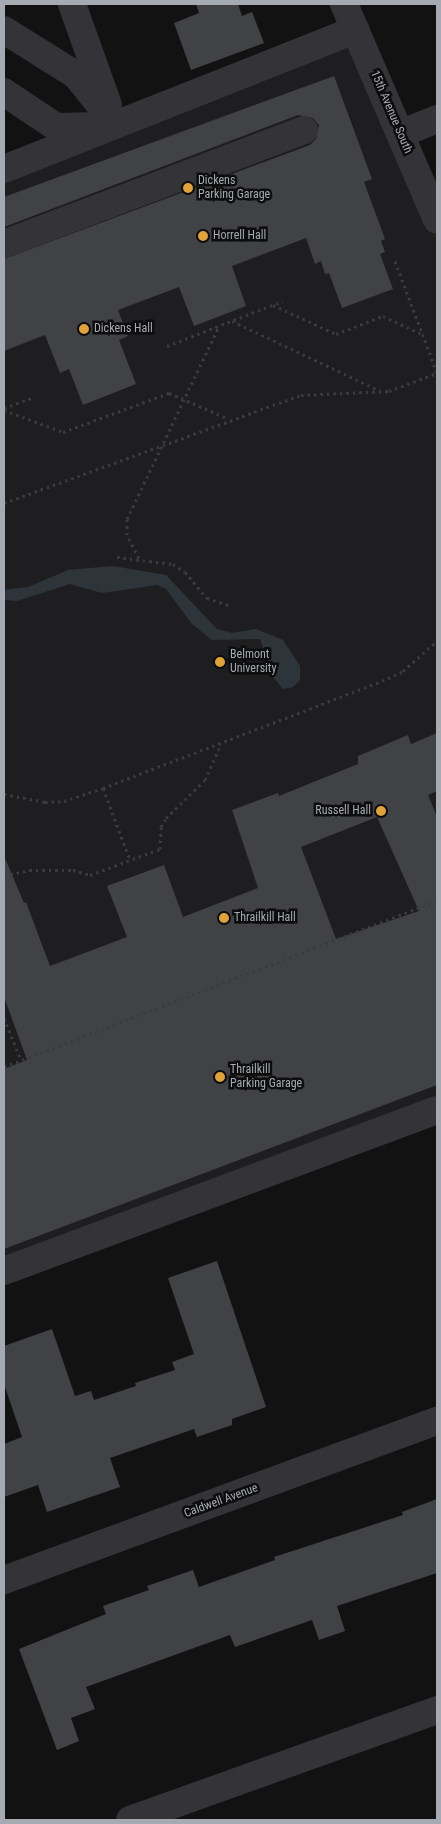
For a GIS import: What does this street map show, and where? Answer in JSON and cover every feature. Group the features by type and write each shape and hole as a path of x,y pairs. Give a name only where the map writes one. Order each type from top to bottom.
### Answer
{"street":[{"path":"72,4 116,125"},
{"name":"15th Avenue South","path":"344,4 437,220"},
{"path":"4,30 76,75 116,125"},
{"path":"4,169 355,30"},
{"path":"4,92 56,127 116,125"},
{"path":"400,134 437,119"},
{"path":"4,244 304,130"},
{"path":"4,1271 437,1110"},
{"name":"Caldwell Avenue","path":"4,1580 437,1421"},
{"path":"130,1820 437,1710"}],"path":[{"path":"4,503 300,395 382,392 437,373 395,261"},
{"path":"167,346 283,301"},
{"path":"273,305 336,334 383,316 422,334"},
{"path":"232,321 382,392"},
{"path":"139,558 127,536 127,519 219,326"},
{"path":"4,409 63,432 170,393 230,420"},
{"path":"4,409 32,398"},
{"path":"117,557 139,558 180,568 207,598 230,606"},
{"path":"4,794 45,802 64,801 103,788 382,681 403,671 437,641"},
{"path":"4,876 29,870 73,870 90,875 160,849 161,827 172,809 205,780 221,743"},
{"path":"103,788 130,860"},
{"path":"4,1067 437,901"},
{"path":"4,1018 20,1060"}],"shaded area":[{"name":"Belmont University","path":"355,30 437,219 437,1106 4,1272 4,169"},
{"path":"113,566 166,575 217,629 232,633 256,629 283,640 300,666 300,680 293,687 283,689 273,677 260,639 212,640 192,624 166,589 157,585 102,593 70,584 17,601 4,600 4,590 28,587 68,570"}],"building":[{"path":"196,4 238,4 242,16 252,12 264,43 191,70 174,23 199,13"},
{"path":"334,76 372,179 364,182 385,239 381,241 385,252 380,254 393,289 342,308 329,273 325,274 321,261 315,264 306,238 232,266 246,306 194,326 179,287 118,310 128,336 119,340 136,384 83,405 69,369 60,373 45,335 4,351 4,259 310,145 316,139 319,125 313,118 298,115 4,227 4,197"},
{"name":"Thrailkill Parking Garage","path":"437,733 437,791 428,795 437,817 437,1085 4,1249 4,1069 27,1060 4,997 4,856 24,903 26,902 50,966 127,937 107,886 164,865 183,917 258,888 232,810 278,793 279,796 358,764 358,756 408,735 411,744","holes":["377,817 419,911 336,939 301,847"]},
{"path":"217,1261 266,1407 232,1419 232,1425 197,1437 194,1429 110,1458 120,1487 47,1512 38,1485 4,1497 4,1444 22,1437 4,1384 4,1346 52,1329 75,1396 91,1391 94,1400 136,1386 135,1383 175,1370 172,1362 194,1354 168,1278"},
{"path":"437,1499 437,1573 337,1606 345,1631 319,1640 312,1620 235,1647 230,1635 86,1687 95,1709 71,1718 79,1741 57,1750 19,1649 106,1614 103,1606 149,1590 147,1586 193,1570 199,1587 275,1560 274,1557 403,1515 402,1512"}],"place":[{"name":"Dickens Parking Garage","path":"188,188"},
{"name":"Horrell Hall","path":"203,236"},
{"name":"Dickens Hall","path":"84,329"},
{"name":"Belmont University","path":"220,662"},
{"name":"Russell Hall","path":"381,811"},
{"name":"Thrailkill Hall","path":"224,918"},
{"name":"Thrailkill Parking Garage","path":"220,1077"}]}
